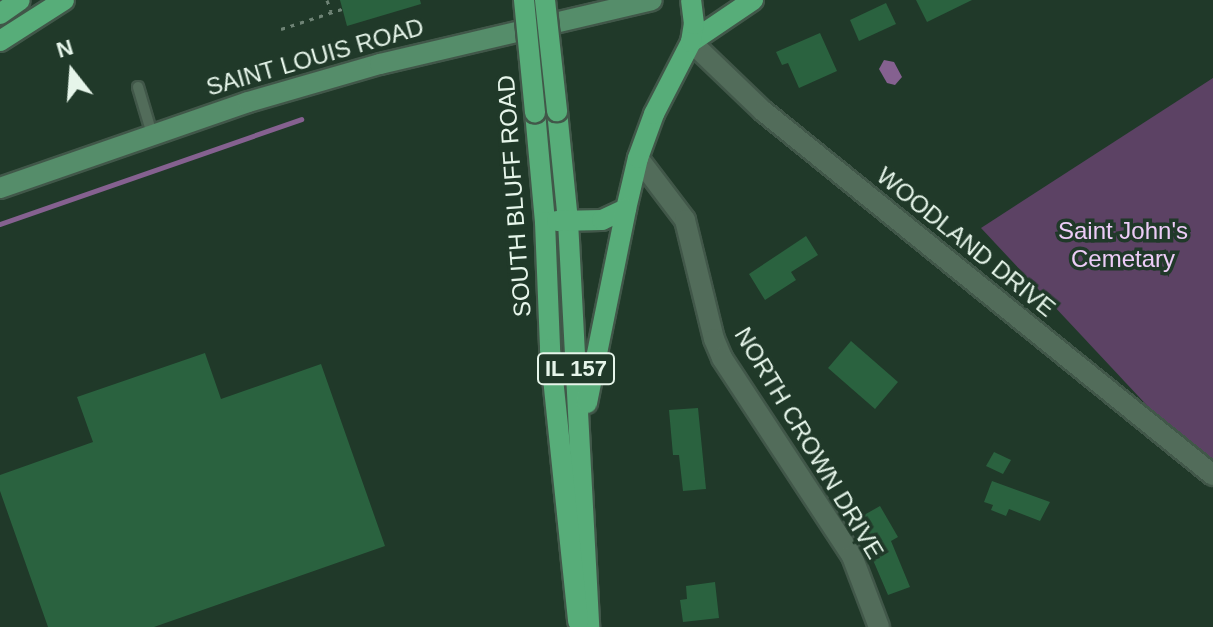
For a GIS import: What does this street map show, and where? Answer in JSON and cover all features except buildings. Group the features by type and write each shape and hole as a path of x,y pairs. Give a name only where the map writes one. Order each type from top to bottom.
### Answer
{"main road":[{"path":"0,14 20,0"},
{"path":"0,41 64,0"},
{"name":"SOUTH BLUFF ROAD","path":"524,0 545,222 550,349 579,627"},
{"name":"SOUTH BLUFF ROAD","path":"545,0 568,221 589,627"},
{"path":"580,455 594,357 638,158 668,82 691,42 694,24 691,0"},
{"path":"691,42 753,0"},
{"path":"545,222 602,220 626,209"}],"street":[{"name":"SAINT LOUIS ROAD","path":"0,188 152,134 380,64 652,0"},
{"name":"WOODLAND DRIVE","path":"691,42 763,111 1213,475"},
{"name":"NORTH CROWN DRIVE","path":"638,158 678,206 685,220 714,339 722,358 852,556 879,627"}],"lane":[{"path":"138,87 152,134"}],"path":[{"path":"327,0 331,12"},
{"path":"281,29 342,9"}],"green space":[{"name":"Saint John's Cemetary","path":"1213,78 1213,476 981,228"}],"shaded area":[{"path":"884,60 894,62 902,77 895,85 887,83 879,69"}],"waterway":[{"path":"0,224 301,119"}]}
